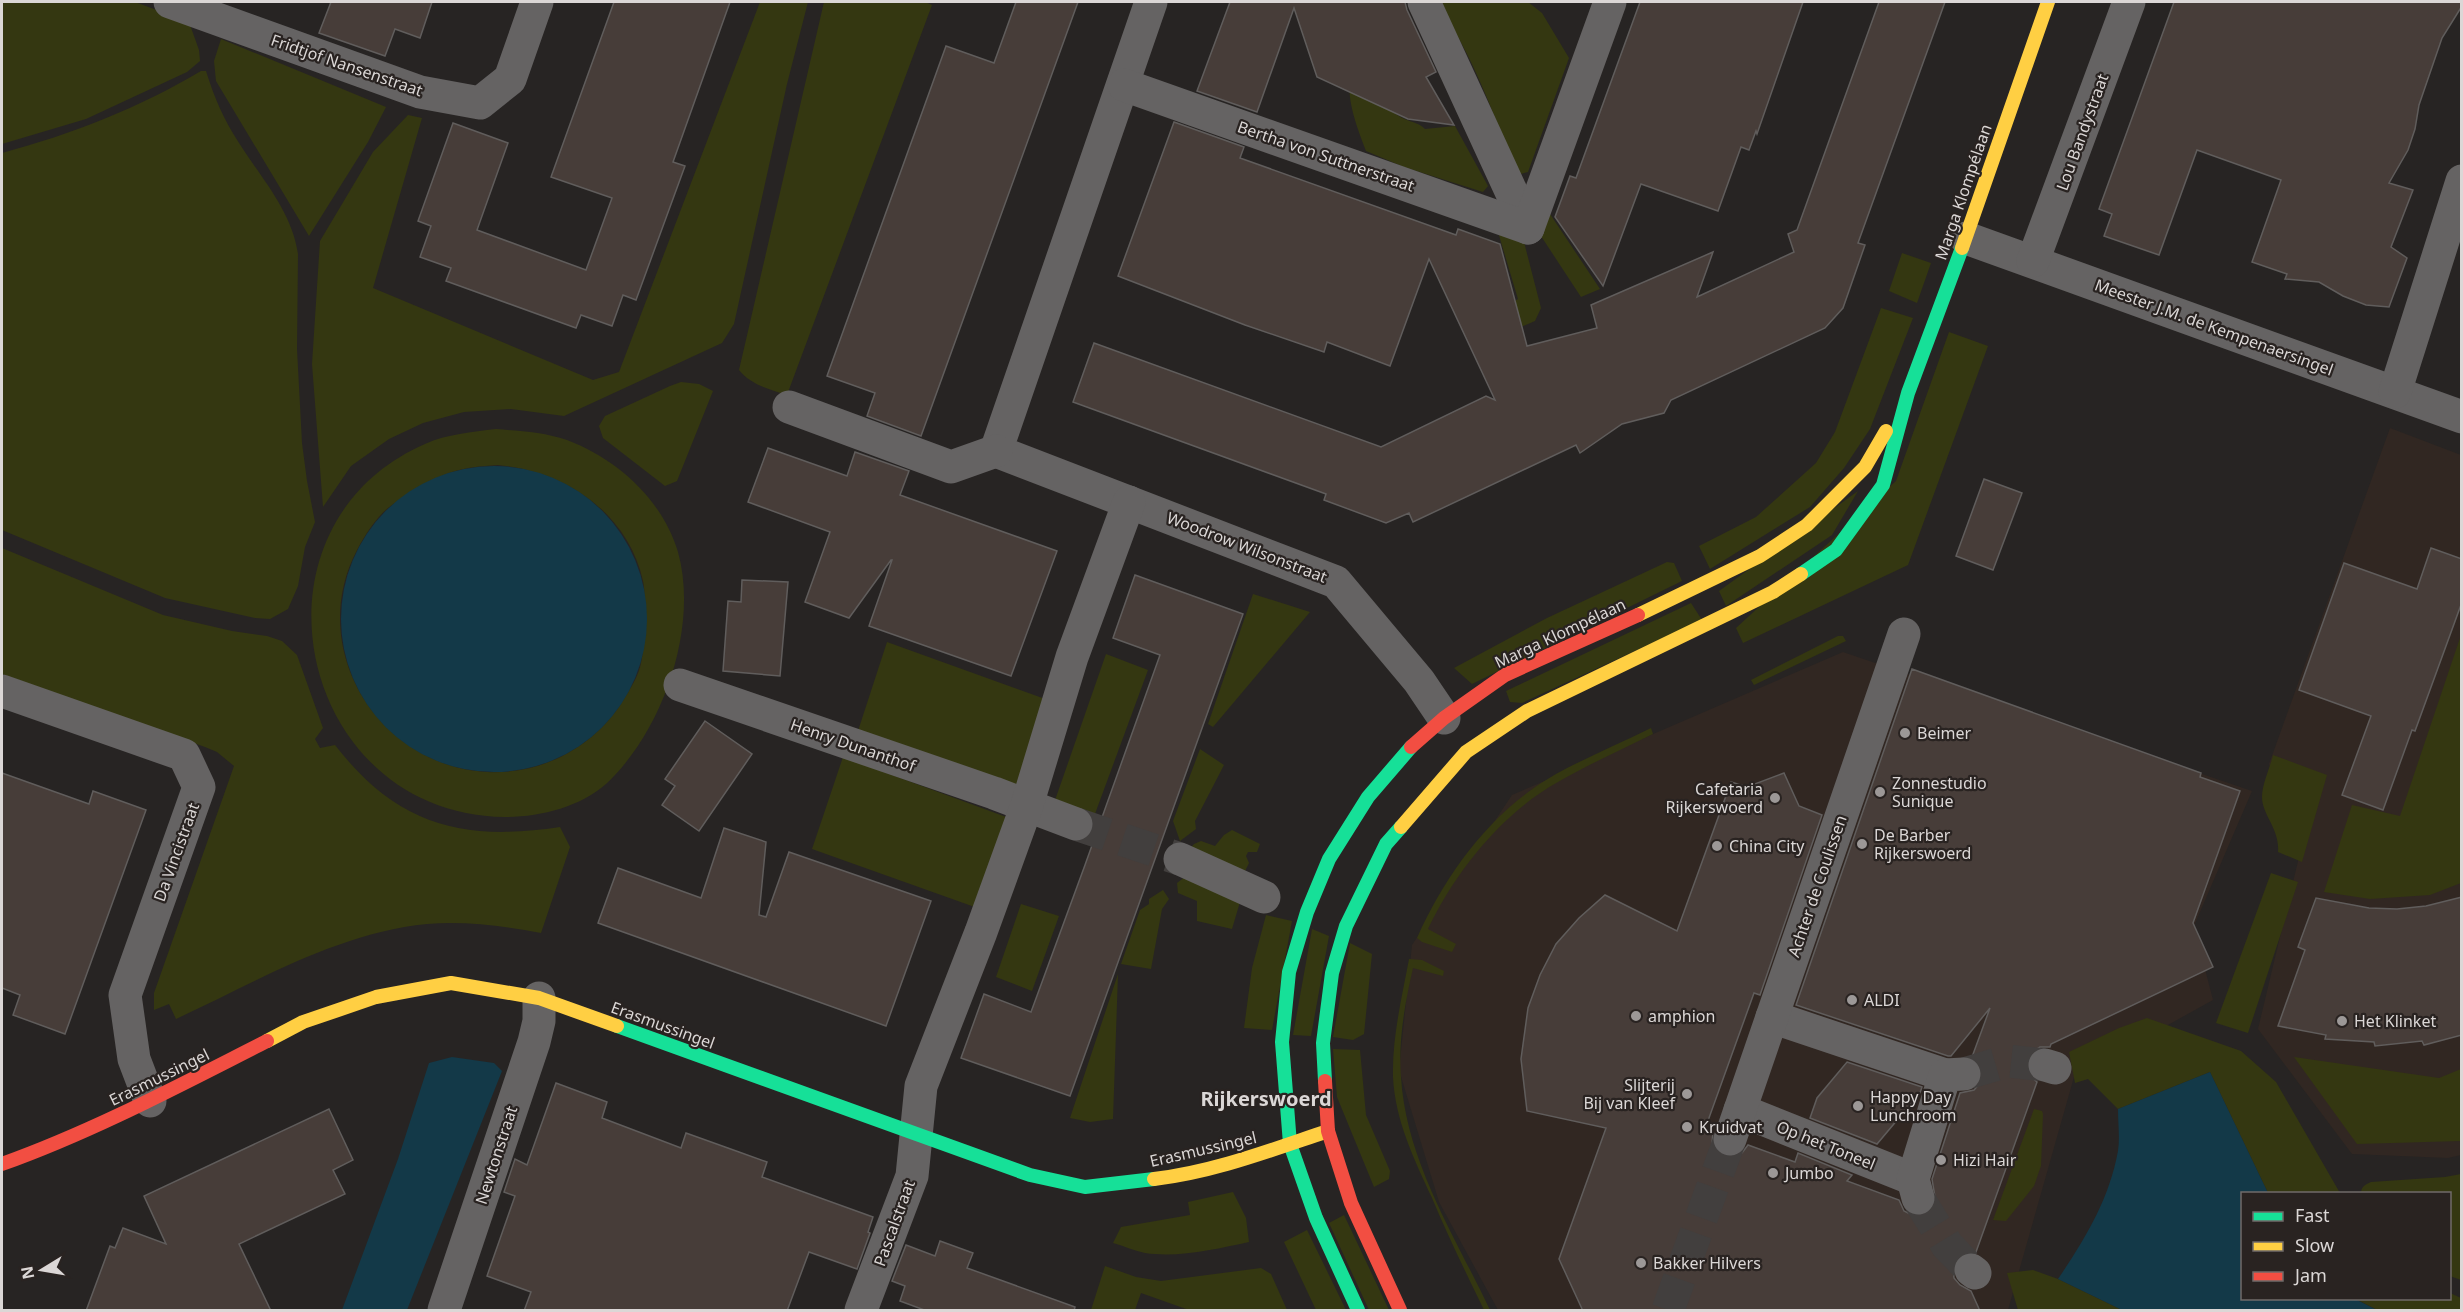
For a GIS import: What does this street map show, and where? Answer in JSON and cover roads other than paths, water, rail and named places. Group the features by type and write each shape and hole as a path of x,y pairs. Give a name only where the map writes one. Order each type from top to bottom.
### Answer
{"street":[{"name":"Fridtjof Nansenstraat","path":"170,2 420,92 480,103 510,79 537,2"},
{"path":"789,407 951,467 996,451 1152,2"},
{"path":"1424,2 1528,228"},
{"path":"1528,228 1610,2"},
{"name":"Marga Klompélaan","path":"1358,1311 1316,1218 1290,1144 1282,1042 1289,972 1307,912 1329,859 1368,797 1407,750 1527,711 1773,592 1836,550 1883,485 1908,393 1966,238 2048,2"},
{"name":"Lou Bandystraat","path":"2033,261 2129,2"},
{"name":"Bertha von Suttnerstraat","path":"1124,85 1528,228"},
{"path":"2395,392 2462,181"},
{"name":"Meester J.M. de Kempenaersingel","path":"1966,238 2462,417"},
{"name":"Marga Klompélaan","path":"1400,1311 1351,1203 1329,1131 1323,1043 1332,973 1346,926 1386,844 1455,735 1505,675 1697,588 1760,556 1807,525 1865,467 1908,393"},
{"name":"Woodrow Wilsonstraat","path":"996,451 1336,582 1419,681 1455,735"},
{"path":"916,1133 921,1086 1027,805 1072,657 1129,502"},
{"name":"Achter de Coulissen","path":"1735,1124 1904,634"},
{"name":"Henry Dunanthof","path":"680,685 1076,824"},
{"name":"Da Vincistraat","path":"2,691 184,756 199,787 125,995 134,1059 150,1101"},
{"path":"1180,859 1264,897"},
{"name":"Erasmussingel","path":"2,1164 49,1147 150,1101 303,1022 376,997 451,983 539,998 1030,1175 1085,1187 1171,1177 1245,1159 1329,1131"},
{"name":"Newtonstraat","path":"444,1311 534,1042 539,998"},
{"name":"Op het Toneel","path":"1735,1124 1915,1189 1954,1075 1772,1017"},
{"name":"Pascalstraat","path":"861,1311 912,1176 916,1133"}],"water":[{"path":"479,466 509,466 539,472 566,484 591,500 613,522 636,560 641,574 647,604 647,634 636,678 613,716 591,738 553,761 539,766 509,772 479,772 449,766 422,754 397,738 375,716 352,678 347,664 341,634 341,604 347,574 359,547 375,522 397,500 435,477 449,472"},
{"path":"452,1057 494,1063 502,1071 407,1310 342,1310 398,1159 429,1063"},
{"path":"2210,1072 2268,1192 2241,1192 2241,1300 2357,1300 2377,1310 2122,1310 2058,1279 2095,1218 2109,1186 2118,1151 2118,1109"}],"tunnel":[{"path":"1076,824 1180,859"},
{"path":"1964,1074 2008,1061 2045,1065"},
{"path":"1668,1310 1730,1139"},
{"path":"1918,1198 1947,1245 1971,1270"}],"place":[{"name":"Beimer","path":"1905,733"},
{"name":"Zonnestudio Sunique","path":"1880,792"},
{"name":"Cafetaria Rijkerswoerd","path":"1775,798"},
{"name":"De Barber Rijkerswoerd","path":"1862,844"},
{"name":"China City","path":"1717,846"},
{"name":"ALDI","path":"1852,1000"},
{"name":"amphion","path":"1636,1016"},
{"name":"Het Klinket","path":"2342,1021"},
{"name":"Slijterij Bij van Kleef","path":"1687,1094"},
{"name":"Happy Day Lunchroom","path":"1858,1106"},
{"name":"Kruidvat","path":"1687,1127"},
{"name":"Hizi Hair","path":"1941,1160"},
{"name":"Jumbo","path":"1773,1173"},
{"name":"Bakker Hilvers","path":"1641,1263"}],"district":[{"name":"Rijkerswoerd","path":"1266,1099"}]}
